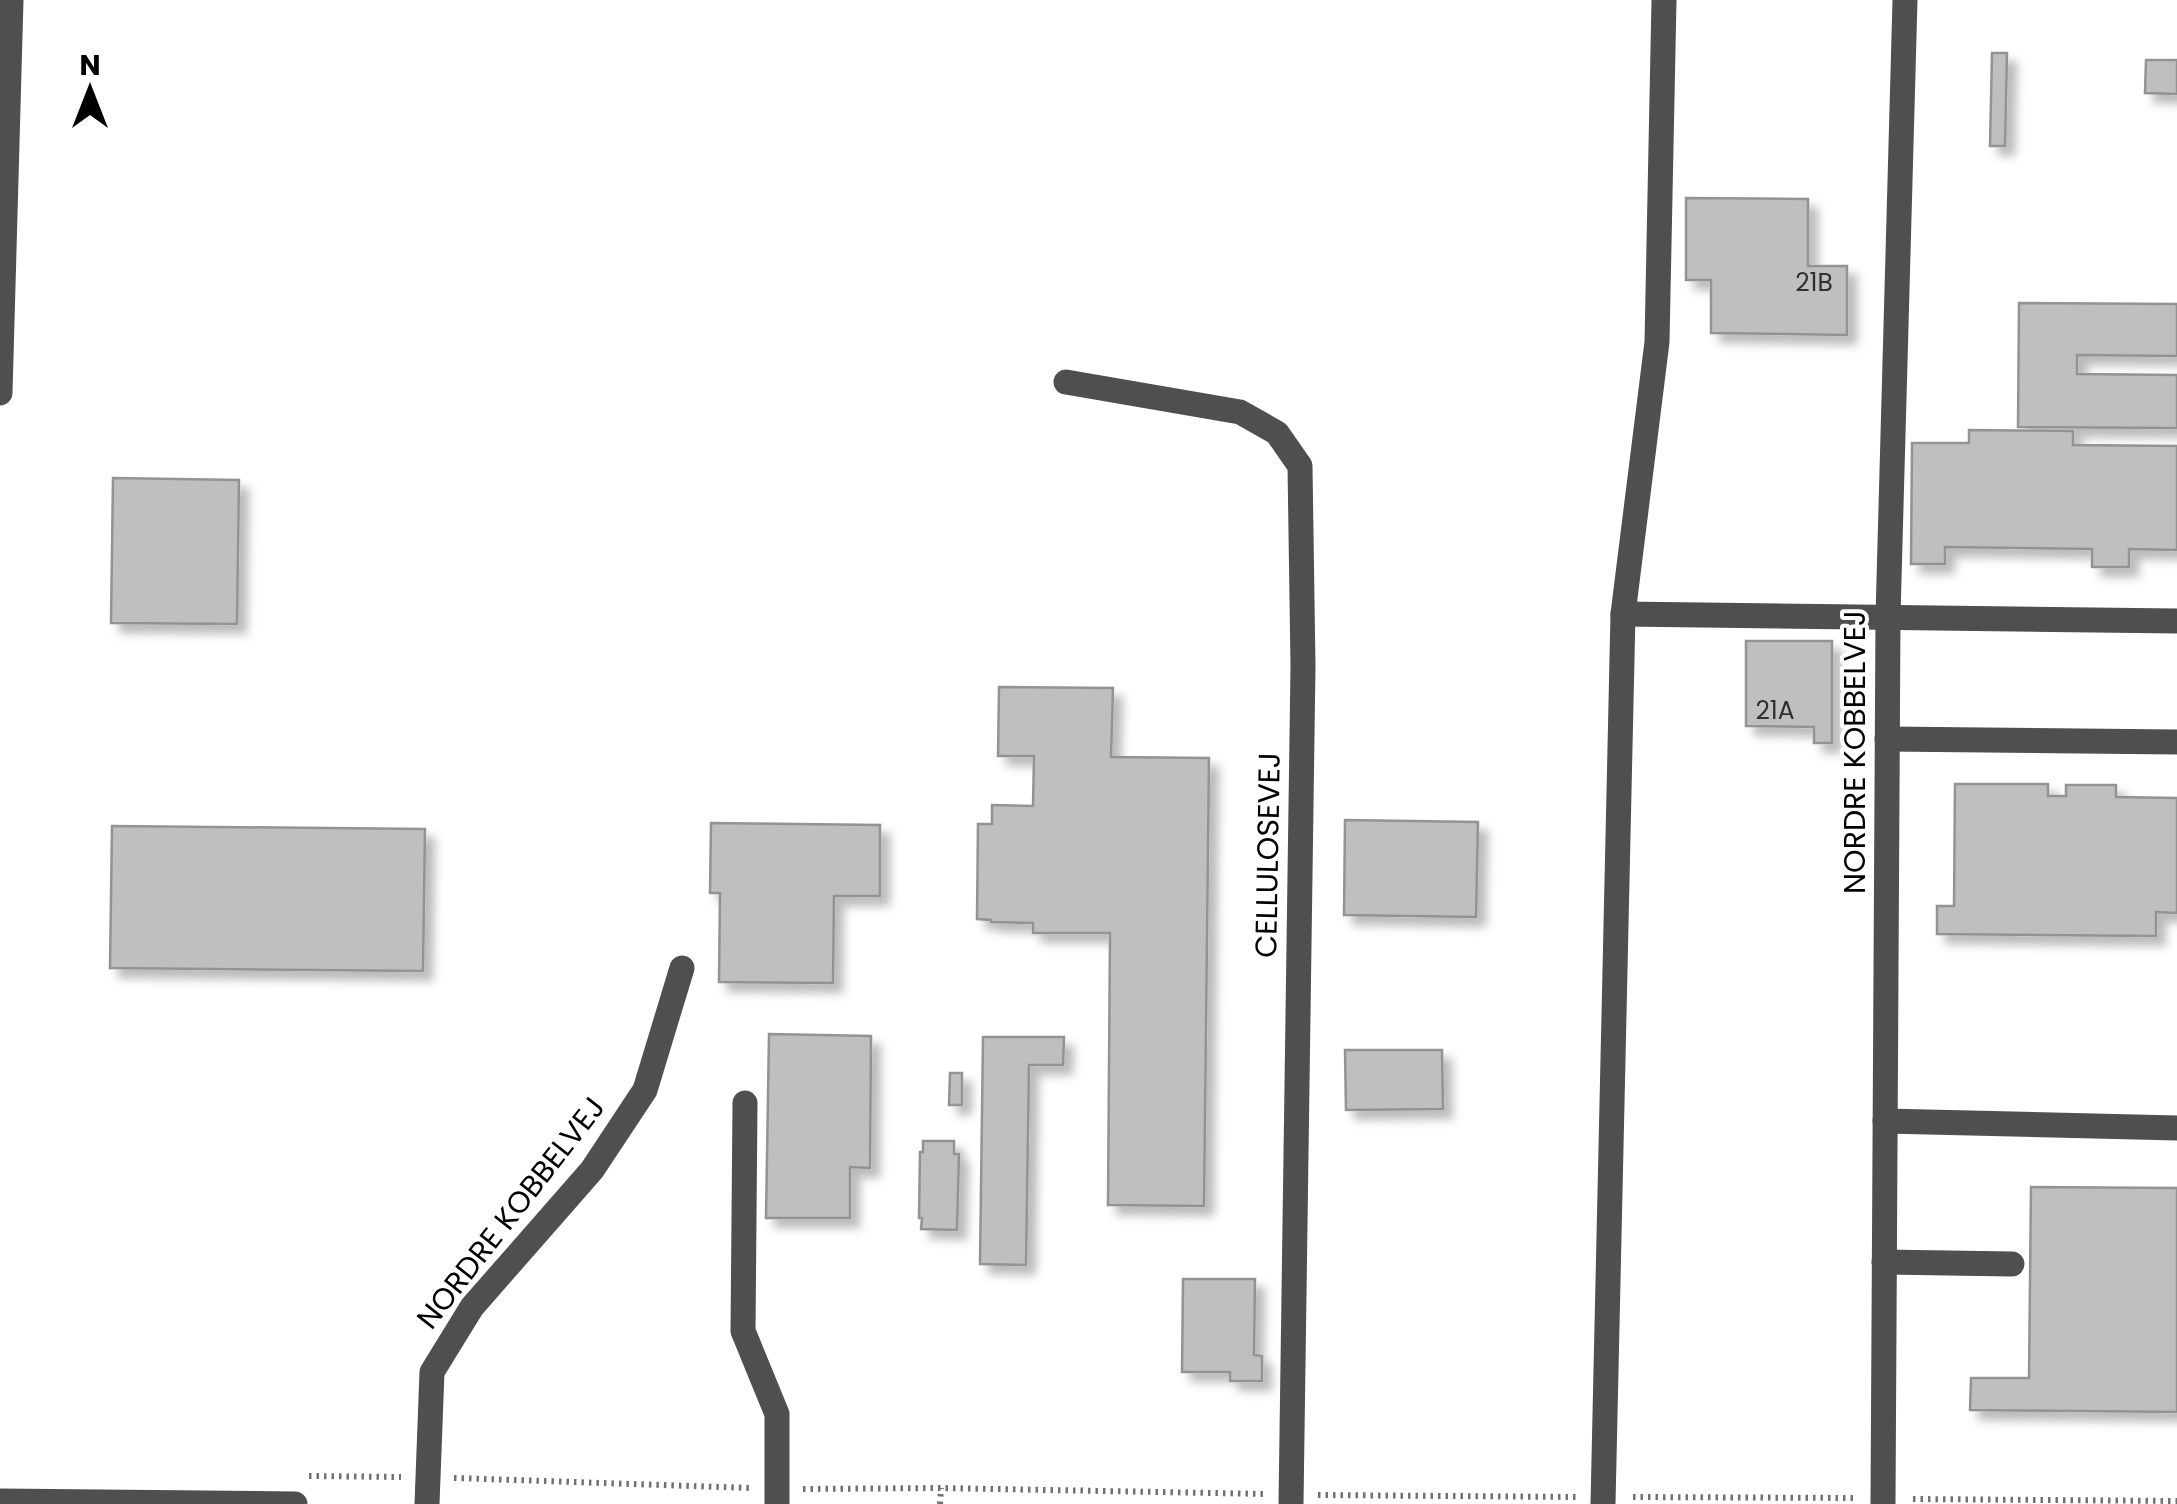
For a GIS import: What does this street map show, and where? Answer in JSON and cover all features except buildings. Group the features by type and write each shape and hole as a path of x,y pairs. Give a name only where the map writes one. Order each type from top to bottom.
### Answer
{"street":[{"path":"0,393 12,0"},
{"path":"1604,1500 1623,614 1656,342 1664,0"},
{"name":"NORDRE KOBBELVEJ","path":"1883,1501 1888,616 1905,0"},
{"name":"CELLULOSEVEJ","path":"1066,382 1240,412 1276,433 1300,466 1303,666 1292,1499"},
{"path":"1623,614 2177,621"},
{"path":"1887,739 2177,742"},
{"name":"NORDRE KOBBELVEJ","path":"427,1504 432,1372 472,1307 592,1170 646,1090 682,968"},
{"path":"745,1103 743,1332 777,1414 777,1496"},
{"path":"1885,1121 2177,1128"},
{"path":"1884,1262 2012,1264"},
{"path":"0,1501 294,1504"}],"path":[{"path":"309,1476 428,1478 777,1496 940,1488 1292,1499 2177,1501"},
{"path":"940,1488 940,1504"}]}
